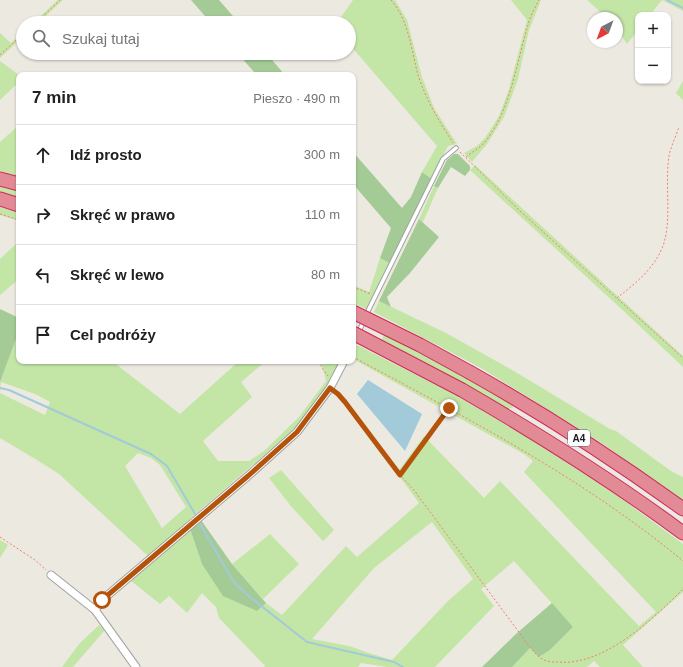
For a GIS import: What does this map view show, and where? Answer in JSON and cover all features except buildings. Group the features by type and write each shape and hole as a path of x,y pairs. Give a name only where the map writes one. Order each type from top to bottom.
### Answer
{"highway":[{"path":"0,179 16,183"},
{"path":"0,199 16,204"},
{"name":"A4","path":"356,313 420,345 471,373 575,435 639,477 683,509"},
{"name":"A4","path":"356,335 462,390 580,462 683,533"}],"street":[{"path":"95,610 102,600 248,476 297,432 330,388 342,364"},
{"path":"52,575 95,610 136,667"}],"lane":[{"path":"356,337 443,159 456,148"}],"path":[{"path":"43,16 60,0"},
{"path":"391,0 397,7 408,32 418,75 430,105 456,148 521,212 683,358"},
{"path":"465,158 484,143 497,123 506,103 528,23 539,0"},
{"path":"0,55 16,40"},
{"path":"617,298 639,281 660,253 665,240 669,155 679,127"},
{"path":"0,214 16,219"},
{"path":"356,288 376,296"},
{"path":"356,359 449,408 530,455 620,512 683,561"},
{"path":"320,364 328,376 334,381"},
{"path":"330,388 345,402 400,475 414,490 532,650 545,661 565,663 603,654 649,621 683,589"},
{"path":"400,475 449,408"},
{"path":"0,536 35,560 52,575"}],"green space":[{"path":"58,0 63,0 46,16 41,16"},
{"path":"191,0 219,0 233,16 205,16"},
{"path":"353,0 395,0 407,20 422,77 434,108 457,144 448,146 432,179 422,172 437,146 356,52 356,16 342,16"},
{"path":"511,0 541,0 529,30 518,79 504,117 487,144 472,162 464,153 477,146 485,138 499,116 509,89 527,20"},
{"path":"587,0 662,0 652,12 635,12 635,34 627,44 623,38 623,12 600,12"},
{"path":"662,0 683,0 683,11"},
{"path":"0,33 11,43 16,38 16,43 0,58"},
{"path":"243,60 272,60 282,72 254,72"},
{"path":"0,61 16,73 16,85 0,100"},
{"path":"683,81 683,100 676,93"},
{"path":"16,128 16,176 0,171 0,142"},
{"path":"454,154 458,154 470,166 470,170 465,176 451,167 438,188 434,186 447,160"},
{"path":"356,155 402,208 411,197 422,172 432,179 391,264 380,258 391,228 356,187"},
{"path":"475,165 683,356 683,367 470,170"},
{"path":"0,184 16,188 16,200 0,195"},
{"path":"434,186 438,188 423,222 419,219"},
{"path":"0,207 16,212 16,220 0,215"},
{"path":"419,219 439,237 410,273 387,297 391,307 379,301"},
{"path":"16,244 16,282 0,295 0,259"},
{"path":"380,258 391,264 368,310 356,304 356,286 369,292"},
{"path":"379,301 446,333 514,371 610,429 616,431 671,471 683,477 683,501 603,444 481,368 374,312"},
{"path":"0,309 16,317 16,339 0,382"},
{"path":"385,332 512,402 513,407 507,410 381,342"},
{"path":"16,339 16,364 116,364 180,414 236,364 262,364 241,382 252,397 203,441 218,461 249,461 264,451 299,417 326,381 322,364 340,364 328,388 299,425 148,556 59,474 0,438 0,382","holes":["1,382 35,394 50,402 45,415 0,393","138,453 151,458 160,465 186,507 162,528 125,466"]},
{"path":"357,345 454,394 542,446 614,493 683,544 683,592 623,645 643,667 600,667 594,661 587,667 512,667 530,648 539,657 550,650 573,627 514,561 481,589 494,606 435,667 387,667 361,663 358,667 264,667 265,666 219,618 216,607 202,593 187,613 169,596 160,604 131,581 190,529 202,564 257,611 266,603 282,615 346,546 357,557 419,503 397,473 424,436 484,498 500,481 639,626 656,612 524,472 533,461 524,454 356,361","holes":["432,522 473,579 448,601 392,660 349,646 312,639 374,568"]},
{"path":"281,470 334,530 323,541 290,505 269,478"},
{"path":"201,520 232,564 266,603 257,611 223,596 202,564 190,529"},
{"path":"270,534 299,564 263,599 232,564"},
{"path":"0,540 8,545 0,558"},
{"path":"552,603 573,627 550,650 539,657 530,648 512,667 482,667 517,633"},
{"path":"99,625 105,630 73,667 62,667 79,644"}],"water":[{"path":"368,380 422,414 405,451 357,394"}],"waterway":[{"path":"667,0 683,8"},
{"path":"0,388 9,390 151,454 167,466 195,514"},
{"path":"199,522 233,581 245,593 307,642 394,662 403,667"}],"route":[{"path":"102,600 248,476 297,432 330,388 345,402 400,475 449,408"}]}
